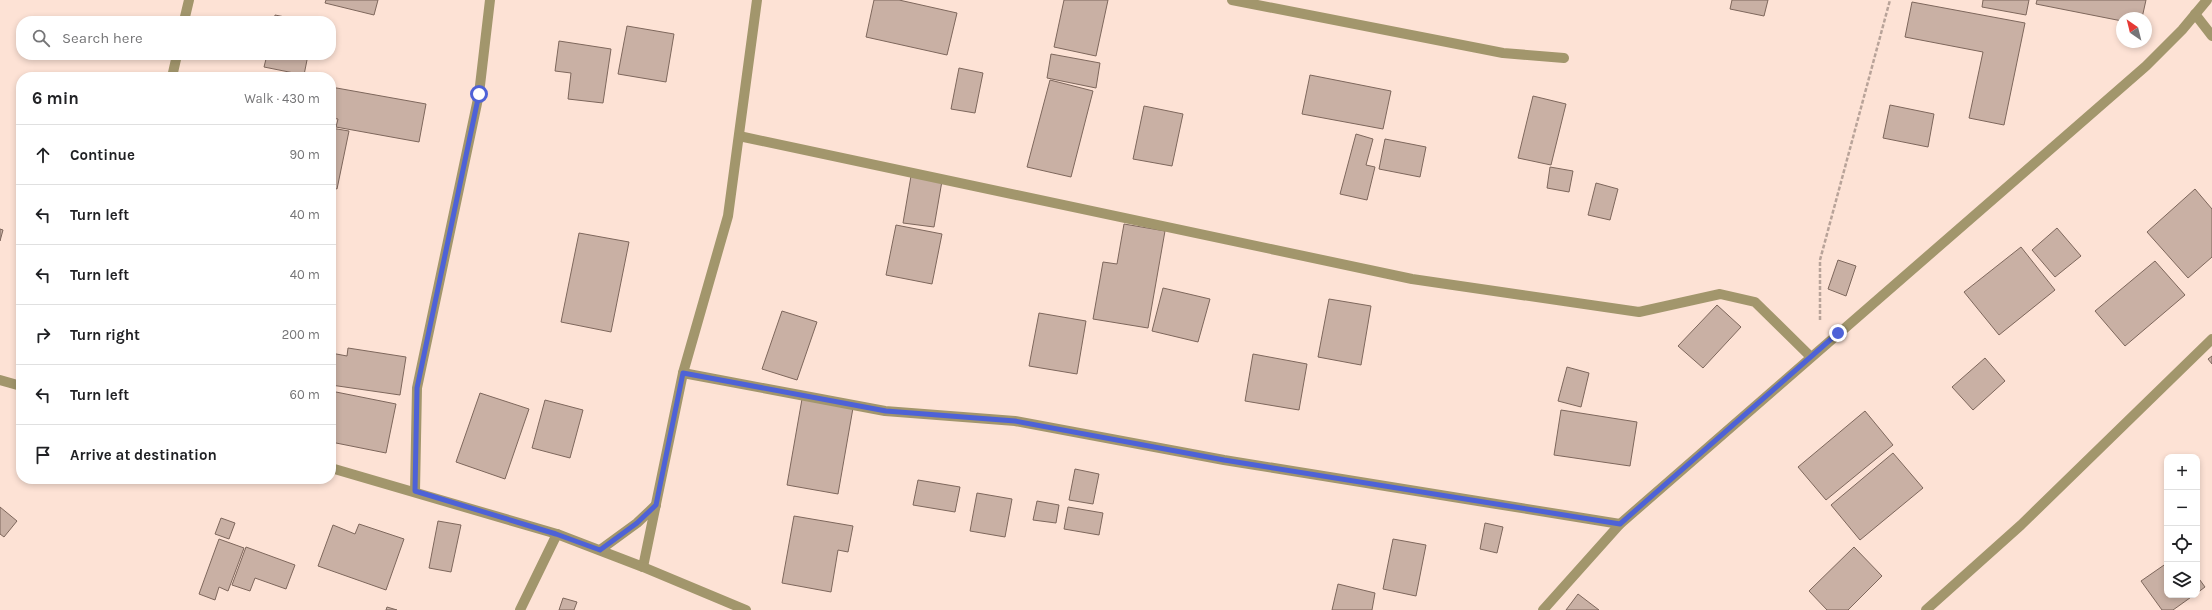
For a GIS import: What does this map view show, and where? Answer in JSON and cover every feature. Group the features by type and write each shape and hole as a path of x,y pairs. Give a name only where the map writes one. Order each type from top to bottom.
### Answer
{"street":[{"path":"185,16 189,0"},
{"path":"415,491 417,388 479,94 490,0"},
{"path":"644,567 683,373 728,216 757,0"},
{"path":"1232,0 1503,53 1564,58"},
{"path":"1543,610 1620,524 1819,349 2146,66 2182,30 2207,0"},
{"path":"2195,14 2212,36"},
{"path":"173,72 176,60"},
{"path":"739,136 1412,279 1639,312 1720,294 1755,302 1811,357"},
{"path":"1926,610 2021,525 2212,339"},
{"path":"683,373 886,411 1015,421 1224,460 1620,524"},
{"path":"0,380 16,385"},
{"path":"336,469 415,491 556,534 644,567 746,610"},
{"path":"600,550 637,523 656,505"},
{"path":"520,610 556,534"}],"path":[{"path":"1819,349 1820,260 1890,0"}],"building":[{"path":"326,0 378,0 374,15 325,3"},
{"path":"874,0 899,0 957,13 947,55 866,37"},
{"path":"1064,0 1108,0 1096,56 1054,47"},
{"path":"1732,0 1768,0 1764,16 1730,9"},
{"path":"1983,0 2029,0 2026,15 1982,7"},
{"path":"2037,0 2146,0 2143,12 2116,12 2116,20 2036,4"},
{"path":"1912,2 2025,23 2004,125 1969,118 1983,52 1905,37"},
{"path":"627,26 674,34 666,82 618,74"},
{"path":"559,41 611,49 603,103 568,99 571,73 555,71"},
{"path":"1051,54 1100,63 1096,88 1047,78"},
{"path":"266,60 307,60 305,72 289,72 264,67"},
{"path":"959,68 983,73 975,113 951,109"},
{"path":"1310,75 1391,91 1383,129 1302,114"},
{"path":"1050,80 1093,91 1071,177 1027,167"},
{"path":"336,88 426,104 419,142 336,127 338,119 336,119"},
{"path":"1533,96 1566,104 1551,165 1518,158"},
{"path":"1890,105 1934,114 1928,147 1883,138"},
{"path":"1144,106 1183,114 1172,166 1133,159"},
{"path":"336,129 349,131 336,189"},
{"path":"1356,134 1373,139 1366,165 1375,167 1367,200 1340,194"},
{"path":"1385,139 1426,147 1420,177 1379,169"},
{"path":"1550,167 1573,171 1569,192 1547,188"},
{"path":"911,176 942,181 934,227 903,223"},
{"path":"1596,183 1618,189 1610,220 1588,215"},
{"path":"2195,189 2212,209 2212,257 2188,278 2147,232"},
{"path":"1124,224 1165,231 1148,328 1093,319 1103,262 1117,264"},
{"path":"896,225 942,234 932,284 886,275"},
{"path":"2057,228 2081,256 2055,277 2032,250"},
{"path":"0,229 3,230 0,241"},
{"path":"579,233 629,242 611,332 561,322"},
{"path":"2021,247 2055,290 1999,335 1964,292"},
{"path":"1838,260 1856,266 1846,296 1828,289"},
{"path":"2155,261 2185,295 2125,346 2095,311"},
{"path":"1163,288 1210,299 1198,342 1152,331"},
{"path":"1329,299 1371,306 1361,365 1318,357"},
{"path":"1717,305 1741,327 1703,368 1678,346"},
{"path":"782,311 817,322 797,380 762,369"},
{"path":"1039,313 1086,321 1077,374 1029,366"},
{"path":"348,348 406,357 400,395 336,386 336,354 347,356"},
{"path":"1253,354 1307,364 1299,410 1245,401"},
{"path":"2212,356 2212,364 2208,359"},
{"path":"1985,358 2005,381 1973,410 1952,387"},
{"path":"1567,367 1589,373 1581,407 1558,401"},
{"path":"336,392 396,404 386,453 336,443"},
{"path":"480,393 529,409 505,479 456,462"},
{"path":"802,399 853,408 838,494 787,485"},
{"path":"545,400 583,410 570,458 532,448"},
{"path":"1561,410 1637,422 1630,466 1554,455"},
{"path":"1865,411 1893,445 1826,500 1798,467"},
{"path":"1893,453 1923,488 1860,540 1831,505"},
{"path":"1075,469 1099,474 1093,504 1069,500"},
{"path":"918,480 960,487 955,512 913,505"},
{"path":"977,493 1012,499 1005,537 970,531"},
{"path":"1037,501 1059,505 1056,523 1033,520"},
{"path":"0,507 17,521 4,537 0,534"},
{"path":"1068,507 1103,513 1099,535 1064,529"},
{"path":"794,516 853,526 848,552 838,550 831,592 782,583"},
{"path":"221,518 235,523 229,539 215,534"},
{"path":"438,521 461,525 451,572 429,568"},
{"path":"1485,523 1503,527 1497,553 1480,549"},
{"path":"359,524 404,539 386,590 318,566 333,525 355,534"},
{"path":"219,539 244,548 228,591 219,587 215,600 199,594"},
{"path":"1393,539 1426,545 1416,596 1383,589"},
{"path":"246,547 295,565 286,589 255,578 250,591 232,585"},
{"path":"1854,547 1882,576 1848,610 1827,610 1809,591"},
{"path":"2164,565 2164,598 2190,598 2173,610 2162,610 2141,581"},
{"path":"2200,580 2205,587 2200,591"},
{"path":"1338,584 1375,593 1372,610 1332,610"},
{"path":"1578,594 1599,610 1566,610"},
{"path":"563,598 577,602 574,610 559,610"},
{"path":"387,607 397,610 386,610"}],"route":[{"path":"479,94 417,388 415,491 556,534 582,545 600,550 637,523 656,505 683,373 886,411 1015,421 1224,460 1620,524 1838,333"}]}
